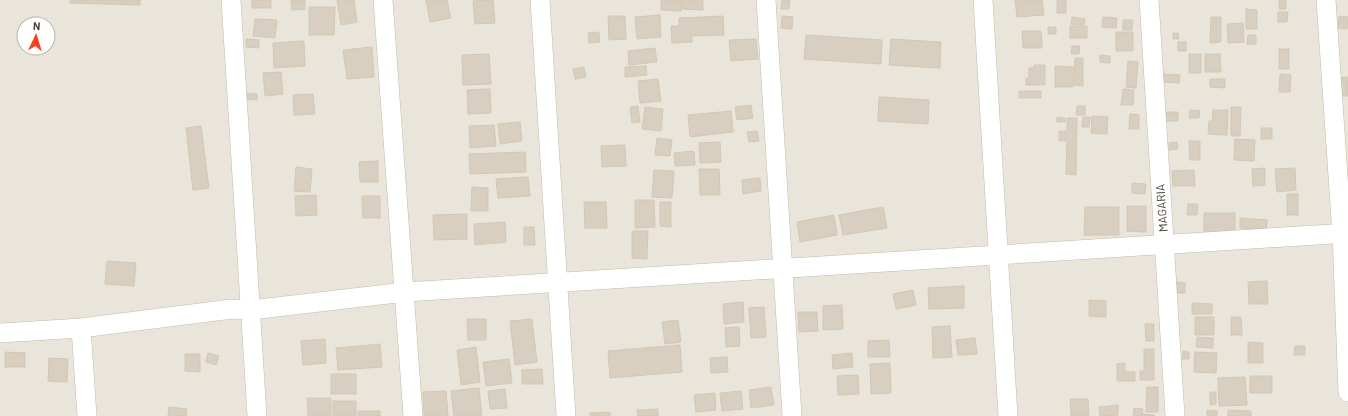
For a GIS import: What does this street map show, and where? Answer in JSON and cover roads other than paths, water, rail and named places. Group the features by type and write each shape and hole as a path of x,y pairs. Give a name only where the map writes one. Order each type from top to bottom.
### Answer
{"street":[{"path":"231,0 257,416"},
{"path":"383,0 413,416"},
{"path":"540,0 566,416"},
{"path":"766,0 792,416"},
{"path":"982,0 1008,416"},
{"name":"MAGARIA","path":"1149,0 1174,416"},
{"path":"1326,0 1345,234 1348,392"},
{"path":"0,333 81,328 232,309 251,310 405,292 1345,234"},
{"path":"81,328 87,416"}]}
